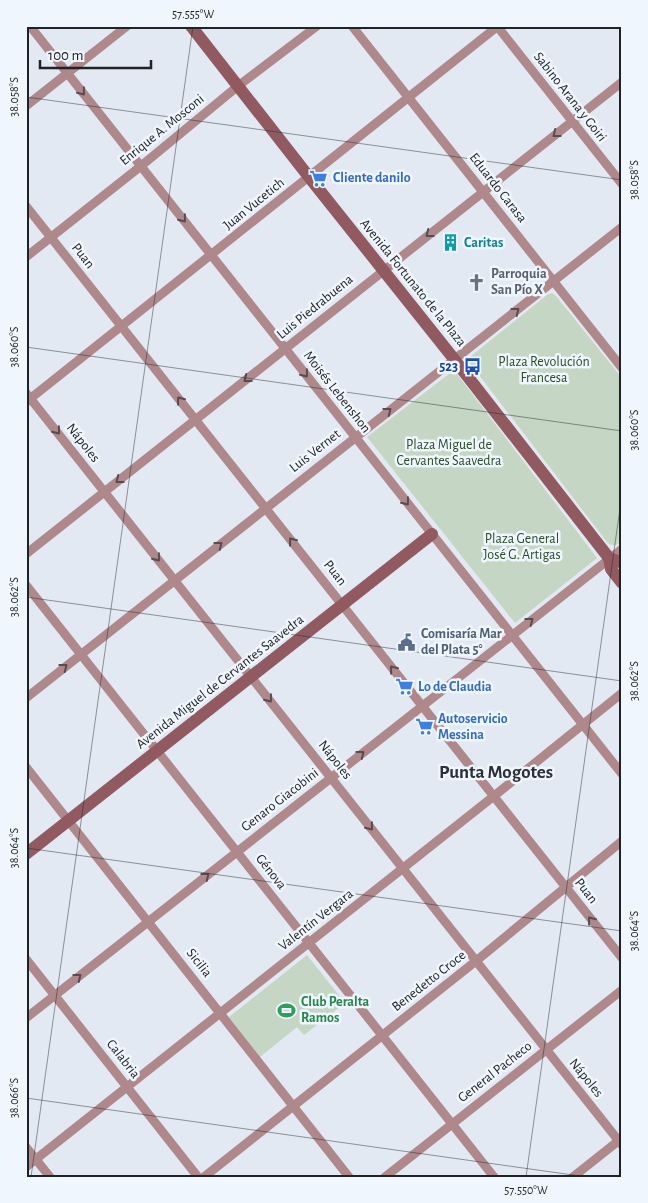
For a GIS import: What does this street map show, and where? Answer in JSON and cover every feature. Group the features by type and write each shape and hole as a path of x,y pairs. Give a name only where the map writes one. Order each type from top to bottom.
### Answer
{"main road":[{"name":"Avenida Fortunato de la Plaza","path":"192,26 609,558 611,569 622,583"},
{"name":"Avenida Miguel de Cervantes Saavedra","path":"26,854 432,534"},
{"path":"609,558 622,563"}],"street":[{"name":"Moisés Lebenshon","path":"30,26 622,774"},
{"path":"26,106 128,26"},
{"name":"Enrique A. Mosconi","path":"26,257 238,86 317,26"},
{"name":"Eduardo Carasa","path":"352,26 622,368"},
{"name":"Juan Vucetich","path":"28,398 122,326 498,26"},
{"name":"Sabino Arana y Goiri","path":"498,26 622,184"},
{"name":"Luis Piedrabuena","path":"26,554 622,82"},
{"name":"Puan","path":"26,206 622,958"},
{"name":"Luis Vernet","path":"26,698 622,227"},
{"name":"Nápoles","path":"28,398 175,580 546,1050 621,1141"},
{"name":"Genaro Giacobini","path":"26,1018 622,549"},
{"name":"Génova","path":"26,585 494,1177"},
{"name":"Valentín Vergara","path":"26,1166 403,869 622,693"},
{"name":"Sicilia","path":"26,767 349,1177"},
{"name":"Benedetto Croce","path":"204,1177 476,961 622,841"},
{"name":"Calabria","path":"26,959 198,1177"},
{"name":"General Pacheco","path":"385,1177 622,990"},
{"path":"573,1177 621,1141"},
{"path":"26,1146 50,1177"}],"green space":[{"name":"Plaza Revolución Francesa","path":"552,293 622,378 622,541 616,545 611,545 607,542 468,360 547,295"},
{"path":"454,370 597,558 515,623 367,437"},
{"name":"Club Peralta Ramos","path":"307,955 345,1003 304,1035 297,1027 260,1057 229,1017"}],"place":[{"name":"Cliente danilo","path":"319,178"},
{"name":"Caritas","path":"450,243"},
{"name":"Parroquia San Pío X","path":"477,282"},
{"name":"523","path":"472,367"},
{"name":"Comisaría Mar del Plata 5°","path":"407,642"},
{"name":"Lo de Claudia","path":"404,687"},
{"name":"Autoservicio Messina","path":"424,727"},
{"name":"Club Peralta Ramos","path":"287,1010"}],"district":[{"name":"Punta Mogotes","path":"496,772"}],"park label":[{"name":"Plaza Miguel de Cervantes Saavedra","path":"449,454"},
{"name":"Plaza General José G. Artigas","path":"522,548"}]}
